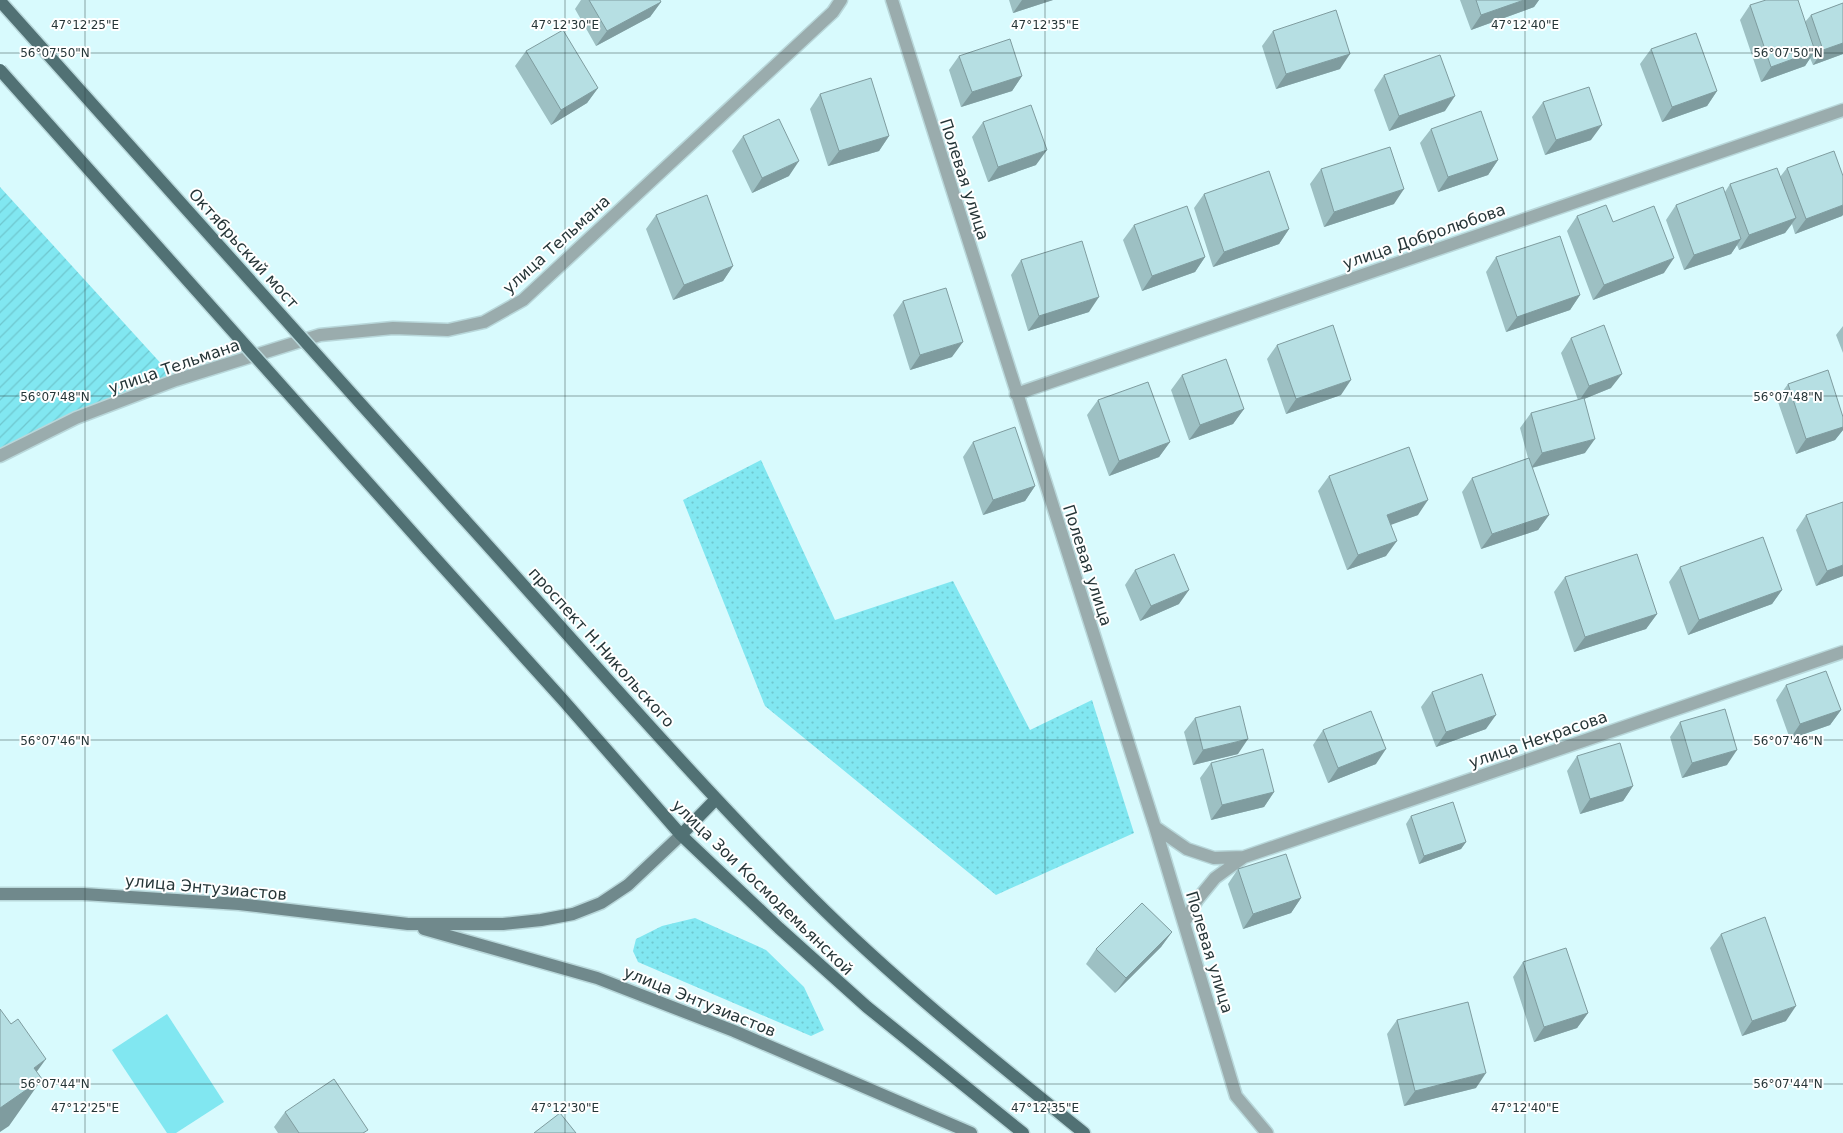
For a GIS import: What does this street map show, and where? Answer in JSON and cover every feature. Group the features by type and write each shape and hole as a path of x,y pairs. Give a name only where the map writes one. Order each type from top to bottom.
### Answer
{"main road":[{"name":"Октябрьский мост","path":"0,1 463,518"},
{"name":"улица Зои Космодемьянской","path":"0,70 563,700 681,835 779,928 867,1007 1023,1133"},
{"name":"проспект Н.Никольского","path":"463,518 716,799"},
{"name":"улица Зои Космодемьянской","path":"716,799 812,898 938,1015 1084,1133"},
{"path":"681,835 716,799"},
{"name":"улица Энтузиастов","path":"0,894 83,894 239,904 408,924 503,924 573,914 601,903 616,895 681,835"},
{"name":"улица Энтузиастов","path":"408,924 597,978 734,1031 971,1133"}],"street":[{"name":"улица Тельмана","path":"0,456 76,418 176,380 320,335 393,328 448,330 484,322 523,300 833,12 841,0"},
{"name":"Полевая улица","path":"892,0 1155,827 1236,1096 1266,1133"},
{"name":"улица Добролюбова","path":"1016,394 1843,110"},
{"name":"улица Некрасова","path":"1184,923 1197,900 1215,878 1244,858 1843,652"},
{"name":"улица Некрасова","path":"1155,827 1187,849 1214,858 1244,858"}],"shaded area":[{"path":"0,187 176,380 0,456"},
{"path":"761,460 835,620 953,581 1030,730 1092,700 1134,833 996,895 765,706 683,500"},
{"path":"695,918 766,950 804,987 824,1030 811,1036 638,962 633,951 636,939 662,926"},
{"path":"167,1014 224,1102 176,1133 167,1133 112,1050"}],"building":[{"path":"589,0 660,0 661,2 607,31"},
{"path":"1476,0 1524,0 1481,15"},
{"path":"1766,0 1798,0 1815,51 1771,67 1750,5"},
{"path":"1843,3 1843,43 1823,50 1811,15"},
{"path":"1336,10 1350,54 1286,74 1273,31"},
{"path":"563,30 598,88 561,110 526,51"},
{"path":"1696,33 1717,91 1672,107 1651,49"},
{"path":"1010,39 1022,76 972,92 959,56"},
{"path":"1440,55 1455,96 1399,116 1384,75"},
{"path":"871,78 889,136 839,151 820,94"},
{"path":"1589,87 1602,125 1556,140 1543,102"},
{"path":"1031,105 1047,150 998,167 983,122"},
{"path":"1481,111 1498,160 1448,177 1431,129"},
{"path":"779,119 799,161 762,178 743,136"},
{"path":"1390,147 1404,189 1334,212 1321,169"},
{"path":"1834,151 1843,176 1843,205 1806,219 1787,168"},
{"path":"1777,168 1796,218 1749,235 1730,184"},
{"path":"1269,171 1289,229 1224,252 1204,194"},
{"path":"1723,187 1741,239 1694,255 1676,205"},
{"path":"707,195 733,266 684,285 656,215"},
{"path":"1606,205 1613,222 1654,206 1674,258 1604,285 1577,216"},
{"path":"1187,206 1205,257 1152,276 1134,225"},
{"path":"1560,236 1580,295 1517,317 1496,257"},
{"path":"1082,241 1099,297 1039,316 1021,260"},
{"path":"946,288 963,342 920,355 903,301"},
{"path":"1333,325 1351,380 1296,399 1277,345"},
{"path":"1604,325 1622,374 1589,386 1571,338"},
{"path":"1226,359 1244,409 1200,425 1182,375"},
{"path":"1828,370 1843,417 1843,427 1806,439 1788,384"},
{"path":"1148,382 1170,442 1119,461 1098,400"},
{"path":"1584,398 1595,439 1542,453 1531,413"},
{"path":"1015,427 1035,486 993,500 973,442"},
{"path":"1409,447 1428,500 1387,515 1397,541 1358,555 1329,476"},
{"path":"1529,458 1549,515 1492,534 1472,478"},
{"path":"1843,502 1843,565 1827,571 1806,515"},
{"path":"1763,537 1782,590 1699,620 1680,567"},
{"path":"1174,554 1189,590 1151,606 1135,570"},
{"path":"1637,554 1657,614 1585,637 1565,577"},
{"path":"1826,671 1841,710 1800,724 1786,685"},
{"path":"1482,674 1496,715 1446,732 1432,692"},
{"path":"1240,706 1248,739 1203,750 1195,718"},
{"path":"1725,709 1737,750 1692,763 1680,722"},
{"path":"1371,711 1386,749 1338,768 1323,730"},
{"path":"1620,743 1633,786 1590,799 1577,756"},
{"path":"1263,749 1274,792 1222,805 1211,763"},
{"path":"1453,802 1466,842 1424,856 1411,816"},
{"path":"1286,854 1301,898 1253,914 1238,869"},
{"path":"1142,903 1172,932 1126,978 1096,949"},
{"path":"1765,917 1796,1006 1752,1021 1721,934"},
{"path":"1566,948 1588,1013 1544,1027 1523,962"},
{"path":"1468,1002 1486,1073 1415,1091 1397,1020"},
{"path":"0,1009 11,1024 18,1019 46,1059 34,1068 42,1079 0,1108"},
{"path":"334,1079 368,1130 363,1133 299,1133 285,1112"},
{"path":"560,1113 576,1133 534,1133"}]}
